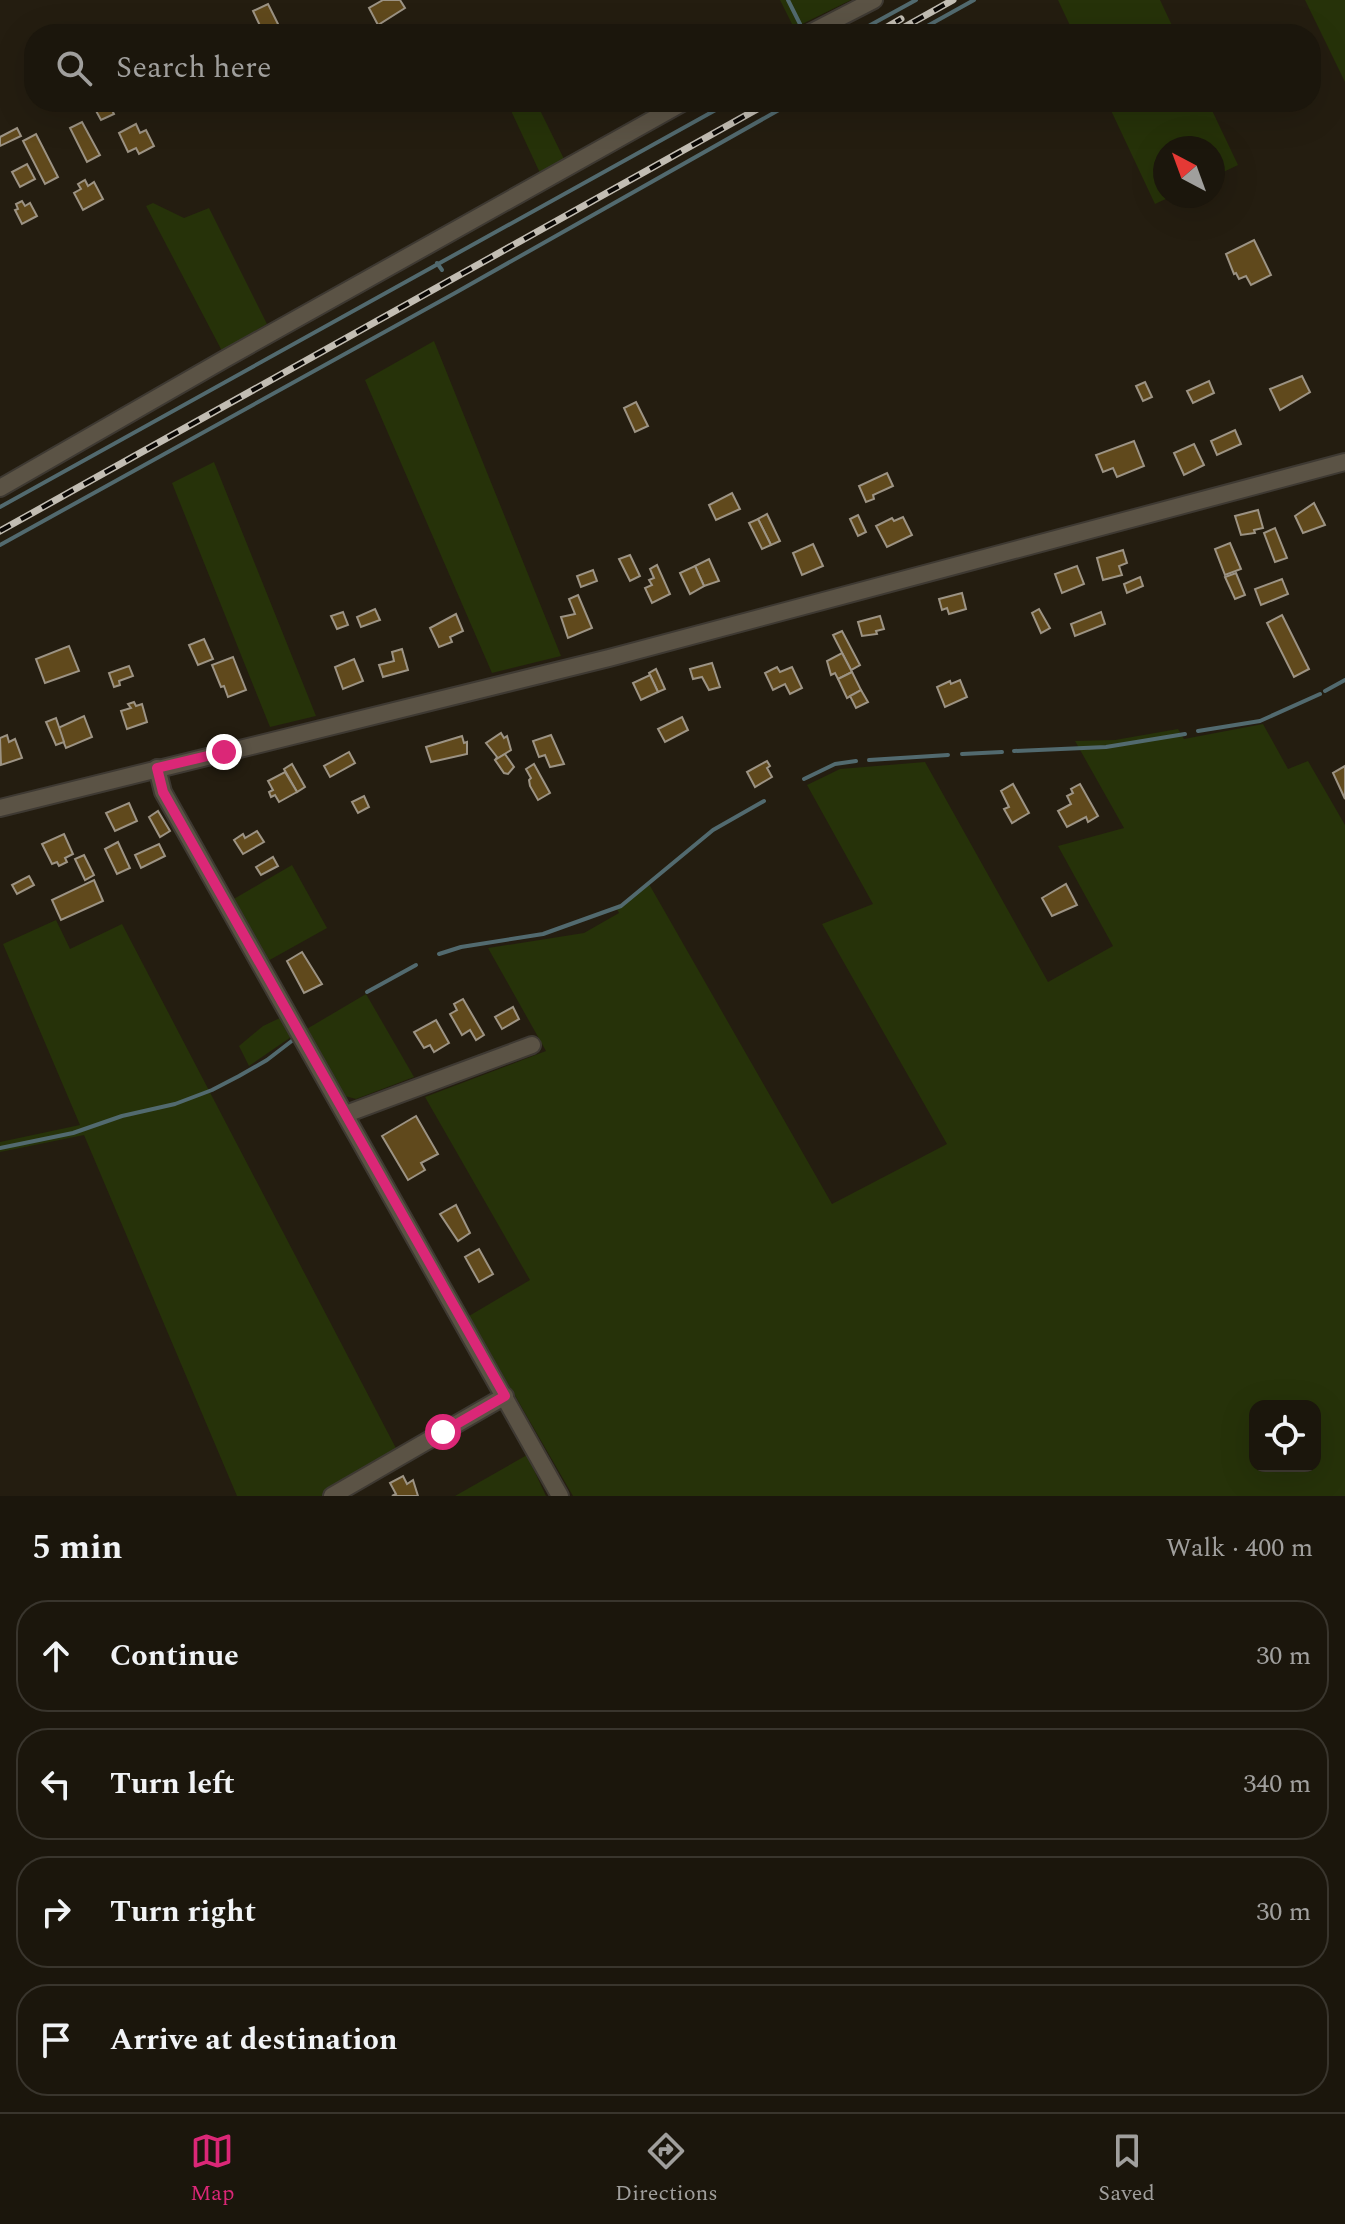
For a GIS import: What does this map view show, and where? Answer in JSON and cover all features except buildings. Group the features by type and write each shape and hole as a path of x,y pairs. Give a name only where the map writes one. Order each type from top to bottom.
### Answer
{"street":[{"path":"827,24 874,0"},
{"path":"0,488 213,365 666,112"},
{"path":"0,808 609,658 1345,462"},
{"path":"157,768 163,792 560,1496"},
{"path":"346,1114 532,1045"},
{"path":"332,1496 505,1396"}],"green space":[{"path":"780,0 851,0 802,24 792,24"},
{"path":"1058,0 1160,0 1171,24 1069,24"},
{"path":"1305,0 1345,0 1345,82 1321,33 1321,24 1317,24"},
{"path":"512,112 541,112 564,159 540,173"},
{"path":"1112,112 1213,112 1224,136 1153,136 1153,200"},
{"path":"1225,138 1238,165 1225,171"},
{"path":"153,203 184,218 209,208 267,324 222,351 146,206"},
{"path":"434,341 561,656 492,673 365,380"},
{"path":"214,462 316,716 270,727 172,483"},
{"path":"1263,724 1288,769 1308,761 1345,825 1345,1496 573,1496 469,1316 530,1280 425,1097 546,1051 488,948 584,933 619,913 617,909 649,884 832,1204 947,1144 822,924 873,904 807,785 840,769 925,762 1048,982 1113,946 1058,846 1124,828 1075,741 1115,740 1178,729 1184,739"},
{"path":"292,865 327,928 266,962 232,900"},
{"path":"56,920 70,949 122,924 399,1454 328,1496 237,1496 84,1135 0,1152 0,1142 80,1125 3,944"},
{"path":"366,994 414,1077 356,1099 341,1095 305,1030"},
{"path":"284,1016 294,1035 249,1066 239,1046 263,1026"},
{"path":"527,1455 546,1496 455,1496"}],"waterway":[{"path":"788,0 800,24"},
{"path":"872,24 916,0"},
{"path":"931,24 974,0"},
{"path":"0,507 712,112"},
{"path":"0,545 775,112"},
{"path":"437,263 442,270"},
{"path":"1325,691 1345,680"},
{"path":"1198,731 1260,721 1320,694"},
{"path":"1014,751 1106,747 1185,734"},
{"path":"962,754 1002,752"},
{"path":"869,760 948,755"},
{"path":"804,779 835,764 856,761"},
{"path":"439,954 461,947 543,934 621,906 713,830 764,801"},
{"path":"367,992 416,965"},
{"path":"0,1148 73,1133 122,1116 175,1104 239,1076 293,1040"}],"railway":[{"path":"910,24 953,0"},
{"path":"892,24 901,19"},
{"path":"0,531 752,112"}],"route":[{"path":"224,752 157,768 163,792 505,1396 443,1432"}]}
